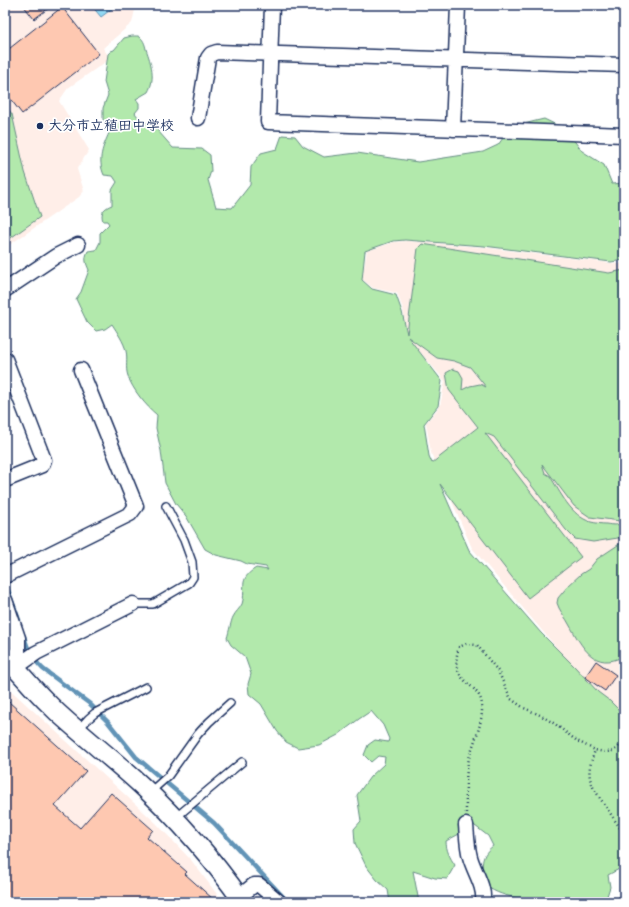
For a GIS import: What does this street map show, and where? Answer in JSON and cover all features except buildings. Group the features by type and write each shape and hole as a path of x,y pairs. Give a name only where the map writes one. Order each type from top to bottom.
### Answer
{"street":[{"path":"272,5 268,122 624,135"},
{"path":"453,129 458,5"},
{"path":"198,118 208,58 211,54 217,52 624,65"},
{"path":"5,290 56,256 78,244"},
{"path":"5,359 44,460 42,465 5,480"},
{"path":"5,576 130,514 136,506 81,370"},
{"path":"5,600 18,638 18,651 10,662"},
{"path":"10,662 33,655 133,604"},
{"path":"10,662 44,699 149,793 213,863 241,899 254,886 259,885 279,902"},
{"path":"466,825 468,848 482,887 483,902"}],"lane":[{"path":"133,604 153,604 189,583 193,577 192,562 181,532 166,506"},
{"path":"78,730 95,713 146,686"},
{"path":"149,793 168,776 198,734 230,703"},
{"path":"174,819 242,762"}],"path":[{"path":"466,825 467,776 469,762 481,720 482,705 479,696 458,673 456,658 459,647 466,644 477,645 498,671 511,698 524,708 550,721 577,741 596,750 609,753 618,748 624,740"},
{"path":"596,750 589,770 590,782 596,794 624,834"}],"shaded area":[{"name":"大分市立稙田中学校","path":"5,5 136,5 132,23 103,48 108,55 107,61 68,88 59,101 89,150 77,169 84,191 79,197 5,248"},
{"path":"407,241 480,247 618,264 624,263 624,724 600,699 472,548 431,453 426,423 440,406 445,381 407,337 403,309 397,293 373,288 362,279 367,251 394,242"},
{"path":"5,685 156,823 191,860 223,902 5,902"}],"green space":[{"path":"138,36 144,41 152,70 152,81 150,87 148,92 136,99 139,103 139,108 135,113 142,122 151,123 173,148 202,149 210,155 211,171 208,180 216,207 232,208 250,185 251,167 261,153 277,149 282,135 295,136 303,146 324,157 357,153 418,162 483,152 498,145 511,127 544,119 565,129 582,151 604,165 612,184 624,183 624,260 611,262 484,246 405,240 393,241 365,251 362,280 372,289 396,295 407,334 418,248 422,244 609,273 624,270 624,519 620,521 590,517 574,506 542,464 545,473 550,476 567,503 578,515 591,522 615,525 624,522 624,537 593,542 575,539 566,530 494,437 485,433 581,557 528,598 440,484 469,550 541,633 598,692 610,701 624,715 624,868 621,868 608,875 610,887 607,896 594,902 555,902 553,900 518,898 494,891 486,886 482,864 488,850 493,846 488,836 466,819 461,833 446,841 451,860 455,865 447,879 435,878 413,871 419,902 390,902 388,890 377,880 366,866 355,843 354,829 361,821 357,795 370,777 384,764 385,757 378,756 371,762 364,755 368,745 375,740 388,742 389,739 383,725 371,711 338,735 319,745 298,748 286,742 277,731 261,704 249,694 248,684 251,674 245,657 231,645 227,638 233,617 242,604 246,576 256,568 268,570 266,567 247,564 241,561 216,555 205,549 186,516 176,504 165,483 161,451 156,428 157,415 140,397 130,381 127,370 126,351 122,341 112,324 105,329 96,331 87,322 76,299 81,292 89,270 86,261 88,251 96,250 100,242 100,233 109,224 107,221 103,221 102,213 105,209 112,205 112,190 117,182 113,176 104,175 101,164 103,148 109,133 103,119 103,108 108,95 104,82 108,54 114,50 124,38","holes":["408,337 437,358 454,361 470,367 486,387 480,384 470,386 462,390 463,378 459,371 453,369 446,373 449,390 478,427 432,463 429,456 424,424 438,406 442,381"]},
{"path":"5,105 12,114 25,172 40,217 5,242"},
{"path":"624,541 624,656 614,660 605,661 590,655 584,648 557,603 558,598 568,586 589,569 597,559"}],"water":[{"path":"91,5 117,5 101,17"}],"waterway":[{"path":"5,582 19,620"},
{"path":"24,636 31,654 43,669 90,704 108,722 136,757 214,823 288,902"}],"place":[{"name":"大分市立稙田中学校","path":"40,126"}]}
